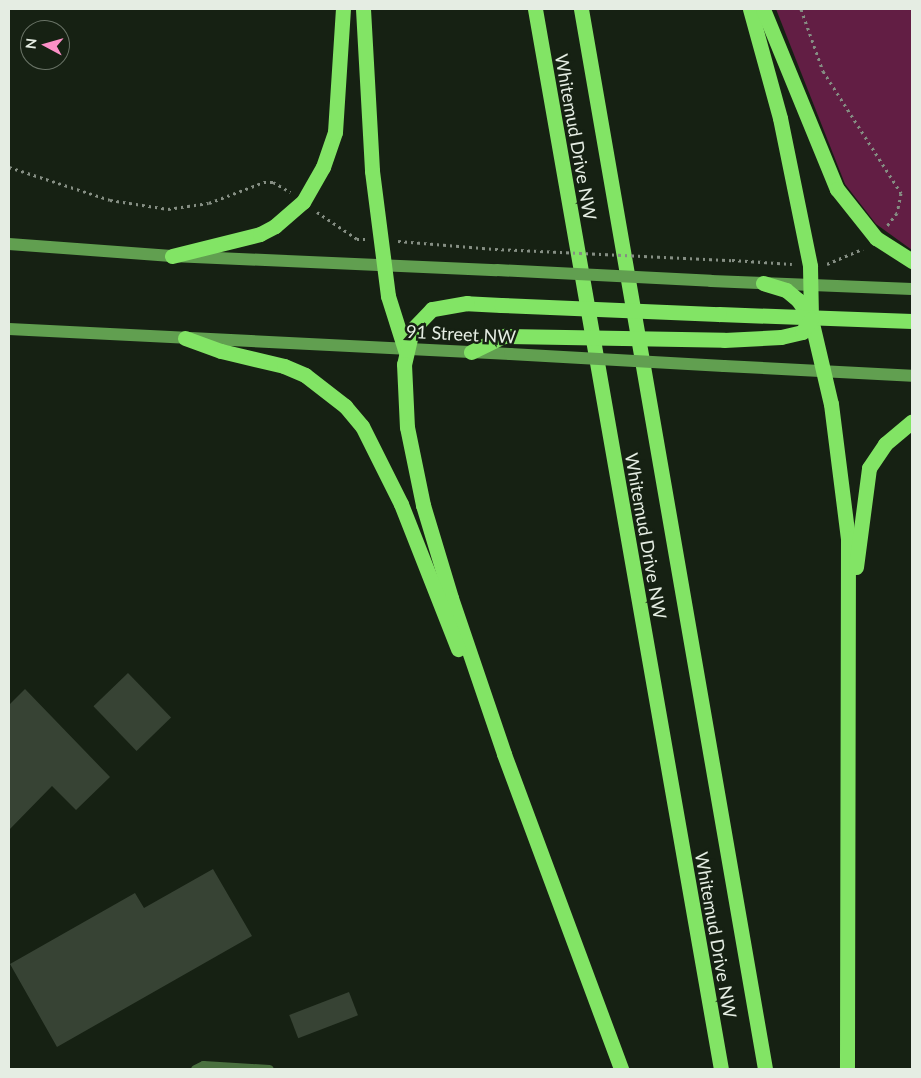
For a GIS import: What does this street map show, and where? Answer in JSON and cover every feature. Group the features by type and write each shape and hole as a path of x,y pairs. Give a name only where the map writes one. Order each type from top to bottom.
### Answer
{"highway":[{"path":"172,256 260,234 275,226 303,202 324,167 335,132 343,9"},
{"path":"363,9 372,172 388,296 405,350 407,427 423,504 450,598 621,1069"},
{"name":"Whitemud Drive NW","path":"535,9 721,1069"},
{"name":"Whitemud Drive NW","path":"581,9 765,1069"},
{"path":"750,9 780,118 810,266 811,319 824,370 840,462 848,538 850,611 847,1069"},
{"path":"763,9 826,169 851,211 876,238 912,261"},
{"path":"763,283 786,290 798,300 811,319"},
{"path":"405,350 412,330 432,309 450,304 500,304 912,322"},
{"path":"471,352 504,336 724,340 780,337 802,332 811,319"},
{"path":"185,338 305,375 346,406 362,426 401,504 528,817"},
{"path":"850,611 869,468 885,444 912,421"}],"main road":[{"path":"9,244 172,256 384,267 497,270 912,289"},
{"name":"91 Street NW","path":"9,330 471,352 912,376"}],"lane":[{"path":"195,1069 203,1065 269,1069"}],"path":[{"path":"495,248 732,260 810,266 833,263 853,255 876,238 897,213 901,193 823,71 801,9"},
{"path":"9,167 110,200 168,209 208,203 264,182 278,184"}],"shaded area":[{"path":"776,9 912,9 912,250 876,224 845,184"}],"building":[{"path":"128,673 171,718 137,751 93,706"},
{"path":"25,689 110,777 76,810 52,786 9,830 9,705"},
{"path":"213,869 252,936 57,1047 10,964 135,893 144,908"},
{"path":"349,992 358,1015 298,1038 289,1015"}]}
